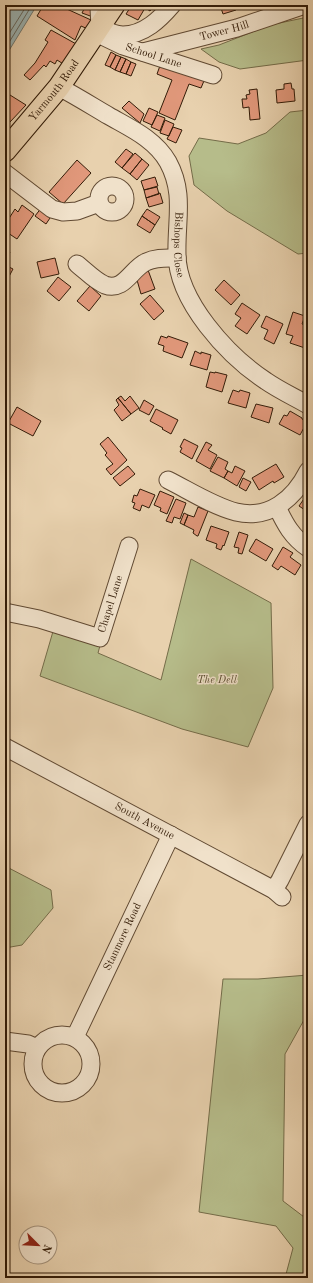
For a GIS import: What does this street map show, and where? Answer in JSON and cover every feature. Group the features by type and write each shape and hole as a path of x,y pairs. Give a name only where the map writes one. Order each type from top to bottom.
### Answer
{"main road":[{"name":"Yarmouth Road","path":"5,150 98,30 114,5"}],"street":[{"path":"101,5 99,8 98,30 123,35 134,34 142,31 159,20 172,5"},
{"name":"Tower Hill","path":"143,52 236,28 305,5"},
{"name":"School Lane","path":"98,30 122,46 213,75"},
{"name":"Bishops Close","path":"48,94 142,135 155,145 167,161 177,182 179,202 177,258 179,274 191,304 227,348 266,381 308,405"},
{"path":"5,173 52,209 63,212 77,212 99,203"},
{"path":"77,264 105,285 119,286 145,262 155,258 177,258"},
{"path":"168,480 222,507 248,514 263,512 277,507 291,497 303,481 308,471"},
{"path":"277,507 286,524 298,541 308,548"},
{"name":"Chapel Lane","path":"5,612 39,619 100,638 129,546"},
{"name":"South Avenue","path":"5,747 171,835 278,894 280,880 308,824"},
{"name":"Stanmore Road","path":"75,1038 171,835"},
{"path":"65,1035 75,1038 83,1044 89,1052 92,1062 90,1074 78,1089 67,1093 55,1093 45,1089 37,1081 33,1072 33,1060 37,1048 43,1042 54,1036 65,1035"},
{"path":"5,1041 28,1044 37,1048"}],"green space":[{"path":"308,17 308,60 240,69 219,62 201,49 219,45 270,25"},
{"path":"308,110 308,253 298,254 227,211 194,185 189,156 199,138 238,144 266,133 290,112"},
{"name":"The Dell","path":"191,559 271,603 273,688 248,747 182,729 40,676 54,628 101,642 98,653 161,680"},
{"path":"5,866 51,890 53,908 22,945 5,948"},
{"path":"308,975 308,1021 304,1020 285,1054 283,1201 308,1220 308,1278 285,1278 293,1248 276,1226 199,1212 223,979 258,979"}],"water":[{"path":"5,5 37,5 5,57"}],"building":[{"path":"48,5 58,5 91,20 88,29 81,26 75,40 37,16 43,6 47,7"},
{"path":"86,5 98,5 93,17 82,13"},
{"path":"132,5 141,5 145,8 138,20 126,14"},
{"path":"141,5 155,5 150,11"},
{"path":"220,5 235,5 236,10 223,14"},
{"path":"51,30 78,45 65,65 57,60 55,64 50,61 46,67 44,65 30,80 24,75 35,63 48,42 45,40"},
{"path":"111,52 116,55 110,67 105,65"},
{"path":"116,55 121,57 115,70 110,67"},
{"path":"121,57 126,59 120,72 115,70"},
{"path":"126,59 131,62 126,74 120,72"},
{"path":"131,62 136,64 131,76 126,74"},
{"path":"161,63 206,76 201,88 189,84 175,120 159,113 172,80 157,74"},
{"path":"291,83 292,89 294,89 295,101 277,103 276,90 284,89 284,84"},
{"path":"257,89 260,119 250,120 249,107 243,108 242,99 247,99 246,95 250,94 249,90"},
{"path":"10,95 26,105 10,122 5,118 5,101"},
{"path":"129,101 144,114 140,123 122,108"},
{"path":"149,108 158,112 152,125 143,121"},
{"path":"157,115 165,118 160,131 151,127"},
{"path":"165,120 174,124 169,136 160,133"},
{"path":"173,127 182,130 176,143 167,139"},
{"path":"126,149 133,154 122,168 115,162"},
{"path":"135,153 142,159 130,174 122,168"},
{"path":"142,159 149,165 137,180 130,174"},
{"path":"77,160 91,173 63,204 49,192"},
{"path":"155,177 158,186 144,190 141,181"},
{"path":"157,187 159,194 146,198 144,190"},
{"path":"160,193 163,203 149,207 146,198"},
{"path":"22,205 34,214 17,239 5,231 5,218 8,220 15,209 18,212"},
{"path":"42,207 52,215 46,224 35,216"},
{"path":"147,209 160,217 155,225 142,216"},
{"path":"142,216 155,225 150,233 137,225"},
{"path":"5,250 10,252 5,261"},
{"path":"55,258 59,274 41,278 37,262"},
{"path":"5,265 13,269 5,284"},
{"path":"148,270 155,289 141,294 135,273"},
{"path":"58,277 71,287 59,301 47,291"},
{"path":"224,280 240,295 231,305 215,290"},
{"path":"90,286 101,296 89,311 77,301"},
{"path":"150,295 164,311 154,320 140,304"},
{"path":"242,303 260,315 247,334 235,326 241,318 235,314"},
{"path":"293,312 305,316 302,324 308,326 308,337 305,348 290,343 293,336 286,334"},
{"path":"266,316 283,324 274,344 264,339 268,330 261,327"},
{"path":"161,336 167,338 168,336 188,343 182,358 163,351 164,346 158,344"},
{"path":"195,351 201,354 201,352 211,355 207,370 190,365"},
{"path":"210,372 227,375 222,392 206,387"},
{"path":"233,390 239,392 240,390 250,393 246,408 228,403"},
{"path":"121,396 125,401 130,396 139,408 131,414 118,398"},
{"path":"118,398 131,414 122,421 114,410 119,405 116,400"},
{"path":"144,400 154,406 149,415 139,410"},
{"path":"256,404 273,408 269,423 251,417"},
{"path":"17,407 41,421 33,436 8,423"},
{"path":"156,409 178,420 171,434 150,421"},
{"path":"290,411 307,422 300,435 279,424 284,415 287,416"},
{"path":"108,437 127,460 111,475 106,469 113,464 105,455 107,453 100,444"},
{"path":"184,439 198,446 192,459 180,452 182,448 180,447"},
{"path":"206,442 212,445 208,450 217,455 210,469 196,461"},
{"path":"218,457 228,462 225,469 228,471 224,478 210,471"},
{"path":"276,464 284,477 274,483 273,481 259,490 252,478"},
{"path":"128,466 135,474 120,486 113,478"},
{"path":"235,466 245,471 237,486 224,478 228,471 232,473"},
{"path":"243,478 251,482 246,491 239,487"},
{"path":"140,489 155,495 149,508 142,505 140,511 133,508 135,503 132,502 134,495 137,496"},
{"path":"160,491 174,497 167,514 160,511 161,508 154,505"},
{"path":"308,493 308,512 299,506"},
{"path":"176,499 186,503 180,519 174,517 172,523 166,521"},
{"path":"198,507 208,511 197,536 193,533 194,530 184,525 188,515 194,517"},
{"path":"184,513 188,515 184,525 180,523"},
{"path":"211,526 229,532 221,550 216,548 217,544 206,540"},
{"path":"239,532 248,535 242,554 238,553 239,548 234,547"},
{"path":"256,539 273,549 266,561 249,551"},
{"path":"283,547 293,553 290,557 301,565 295,575 281,566 278,570 272,566"}]}
